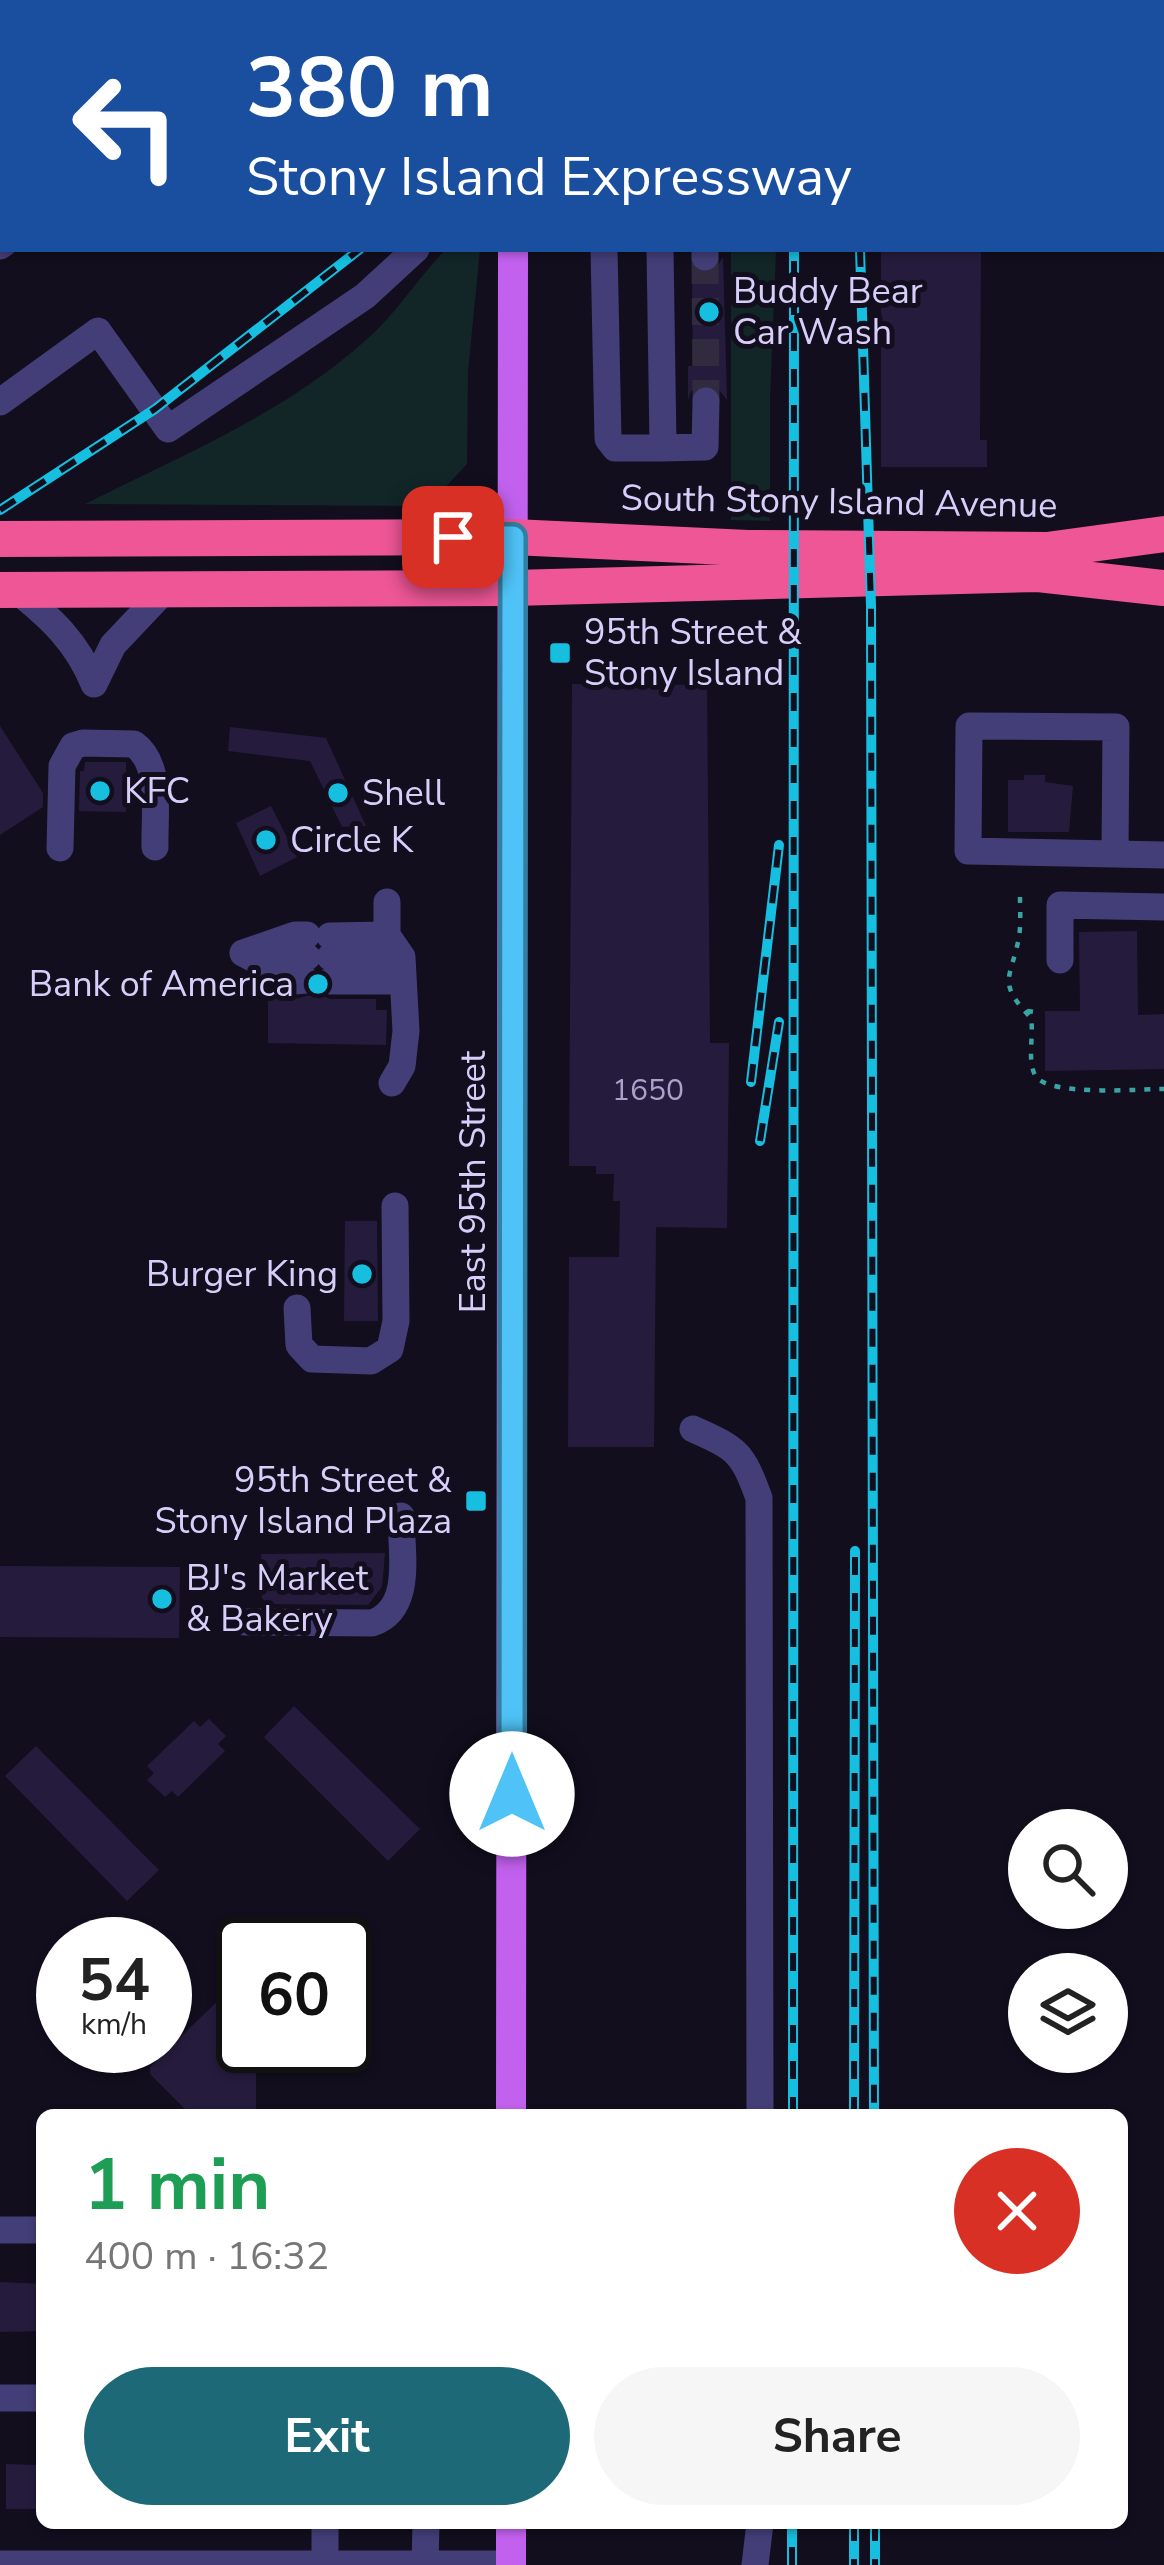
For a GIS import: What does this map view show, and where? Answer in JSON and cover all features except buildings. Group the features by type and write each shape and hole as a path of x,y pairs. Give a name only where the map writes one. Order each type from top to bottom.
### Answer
{"highway":[{"name":"South Stony Island Avenue","path":"0,539 513,537 748,548 1047,550 1164,533"},
{"name":"South Stony Island Avenue","path":"8,590 513,588 1038,574 1164,588"}],"main road":[{"name":"East 95th Street","path":"511,2109 513,252"},
{"path":"511,2529 511,2565"}],"street":[{"path":"0,402 98,331 168,429 365,296 413,252"},
{"path":"604,252 608,439 615,448 705,447 706,400"},
{"path":"660,252 660,448"},
{"path":"8,590 56,621 86,663 94,684 112,645 166,589"},
{"path":"1115,853 1116,728 969,726 968,851 1164,855"},
{"path":"60,848 62,766 73,746 104,743 134,744 148,757 155,847"},
{"path":"387,902 398,957 405,1051 392,1083"},
{"path":"1060,960 1038,902 1164,907"},
{"path":"243,953 292,969 318,958 398,957"},
{"path":"318,958 398,957"},
{"path":"297,1308 299,1346 312,1359 371,1361 390,1349 396,1322 395,1206"},
{"path":"693,1429 726,1444 745,1460 759,1498 760,2109"},
{"path":"245,1622 372,1623 386,1618 401,1589 401,1516"},
{"path":"0,2230 36,2230"},
{"path":"0,2398 36,2398"},
{"path":"325,2529 325,2565"},
{"path":"425,2564 426,2529"},
{"path":"754,2565 760,2529"},
{"path":"0,2564 511,2565"}],"path":[{"path":"1038,902 1018,938 1006,976 1012,998 1031,1018 1035,1074 1046,1086 1164,1089"},
{"path":"1022,1009 1041,1013"}],"green space":[{"path":"443,252 480,252 468,372 467,464 428,506 85,504 267,411 335,366 377,330"},
{"path":"731,252 776,252 770,521 731,520"}],"tunnel":[{"path":"705,257 706,401"}],"railway":[{"path":"0,510 155,409 356,252"},
{"path":"793,2109 794,252"},
{"path":"860,252 871,606 874,2109"},
{"path":"751,1082 779,845"},
{"path":"760,1141 779,1022"},
{"path":"854,2109 855,1551"},
{"path":"792,2529 792,2565"},
{"path":"854,2529 854,2565"},
{"path":"875,2529 875,2565"}],"place":[{"name":"Buddy Bear Car Wash","path":"709,312"},
{"name":"95th Street & Stony Island","path":"560,653"},
{"name":"KFC","path":"100,791"},
{"name":"Shell","path":"338,793"},
{"name":"Circle K","path":"266,840"},
{"name":"Bank of America","path":"318,984"},
{"name":"Burger King","path":"362,1274"},
{"name":"95th Street & Stony Island Plaza","path":"476,1501"},
{"name":"BJ's Market & Bakery","path":"162,1599"}],"route":[{"path":"453,537 513,537 512,1794"}]}
